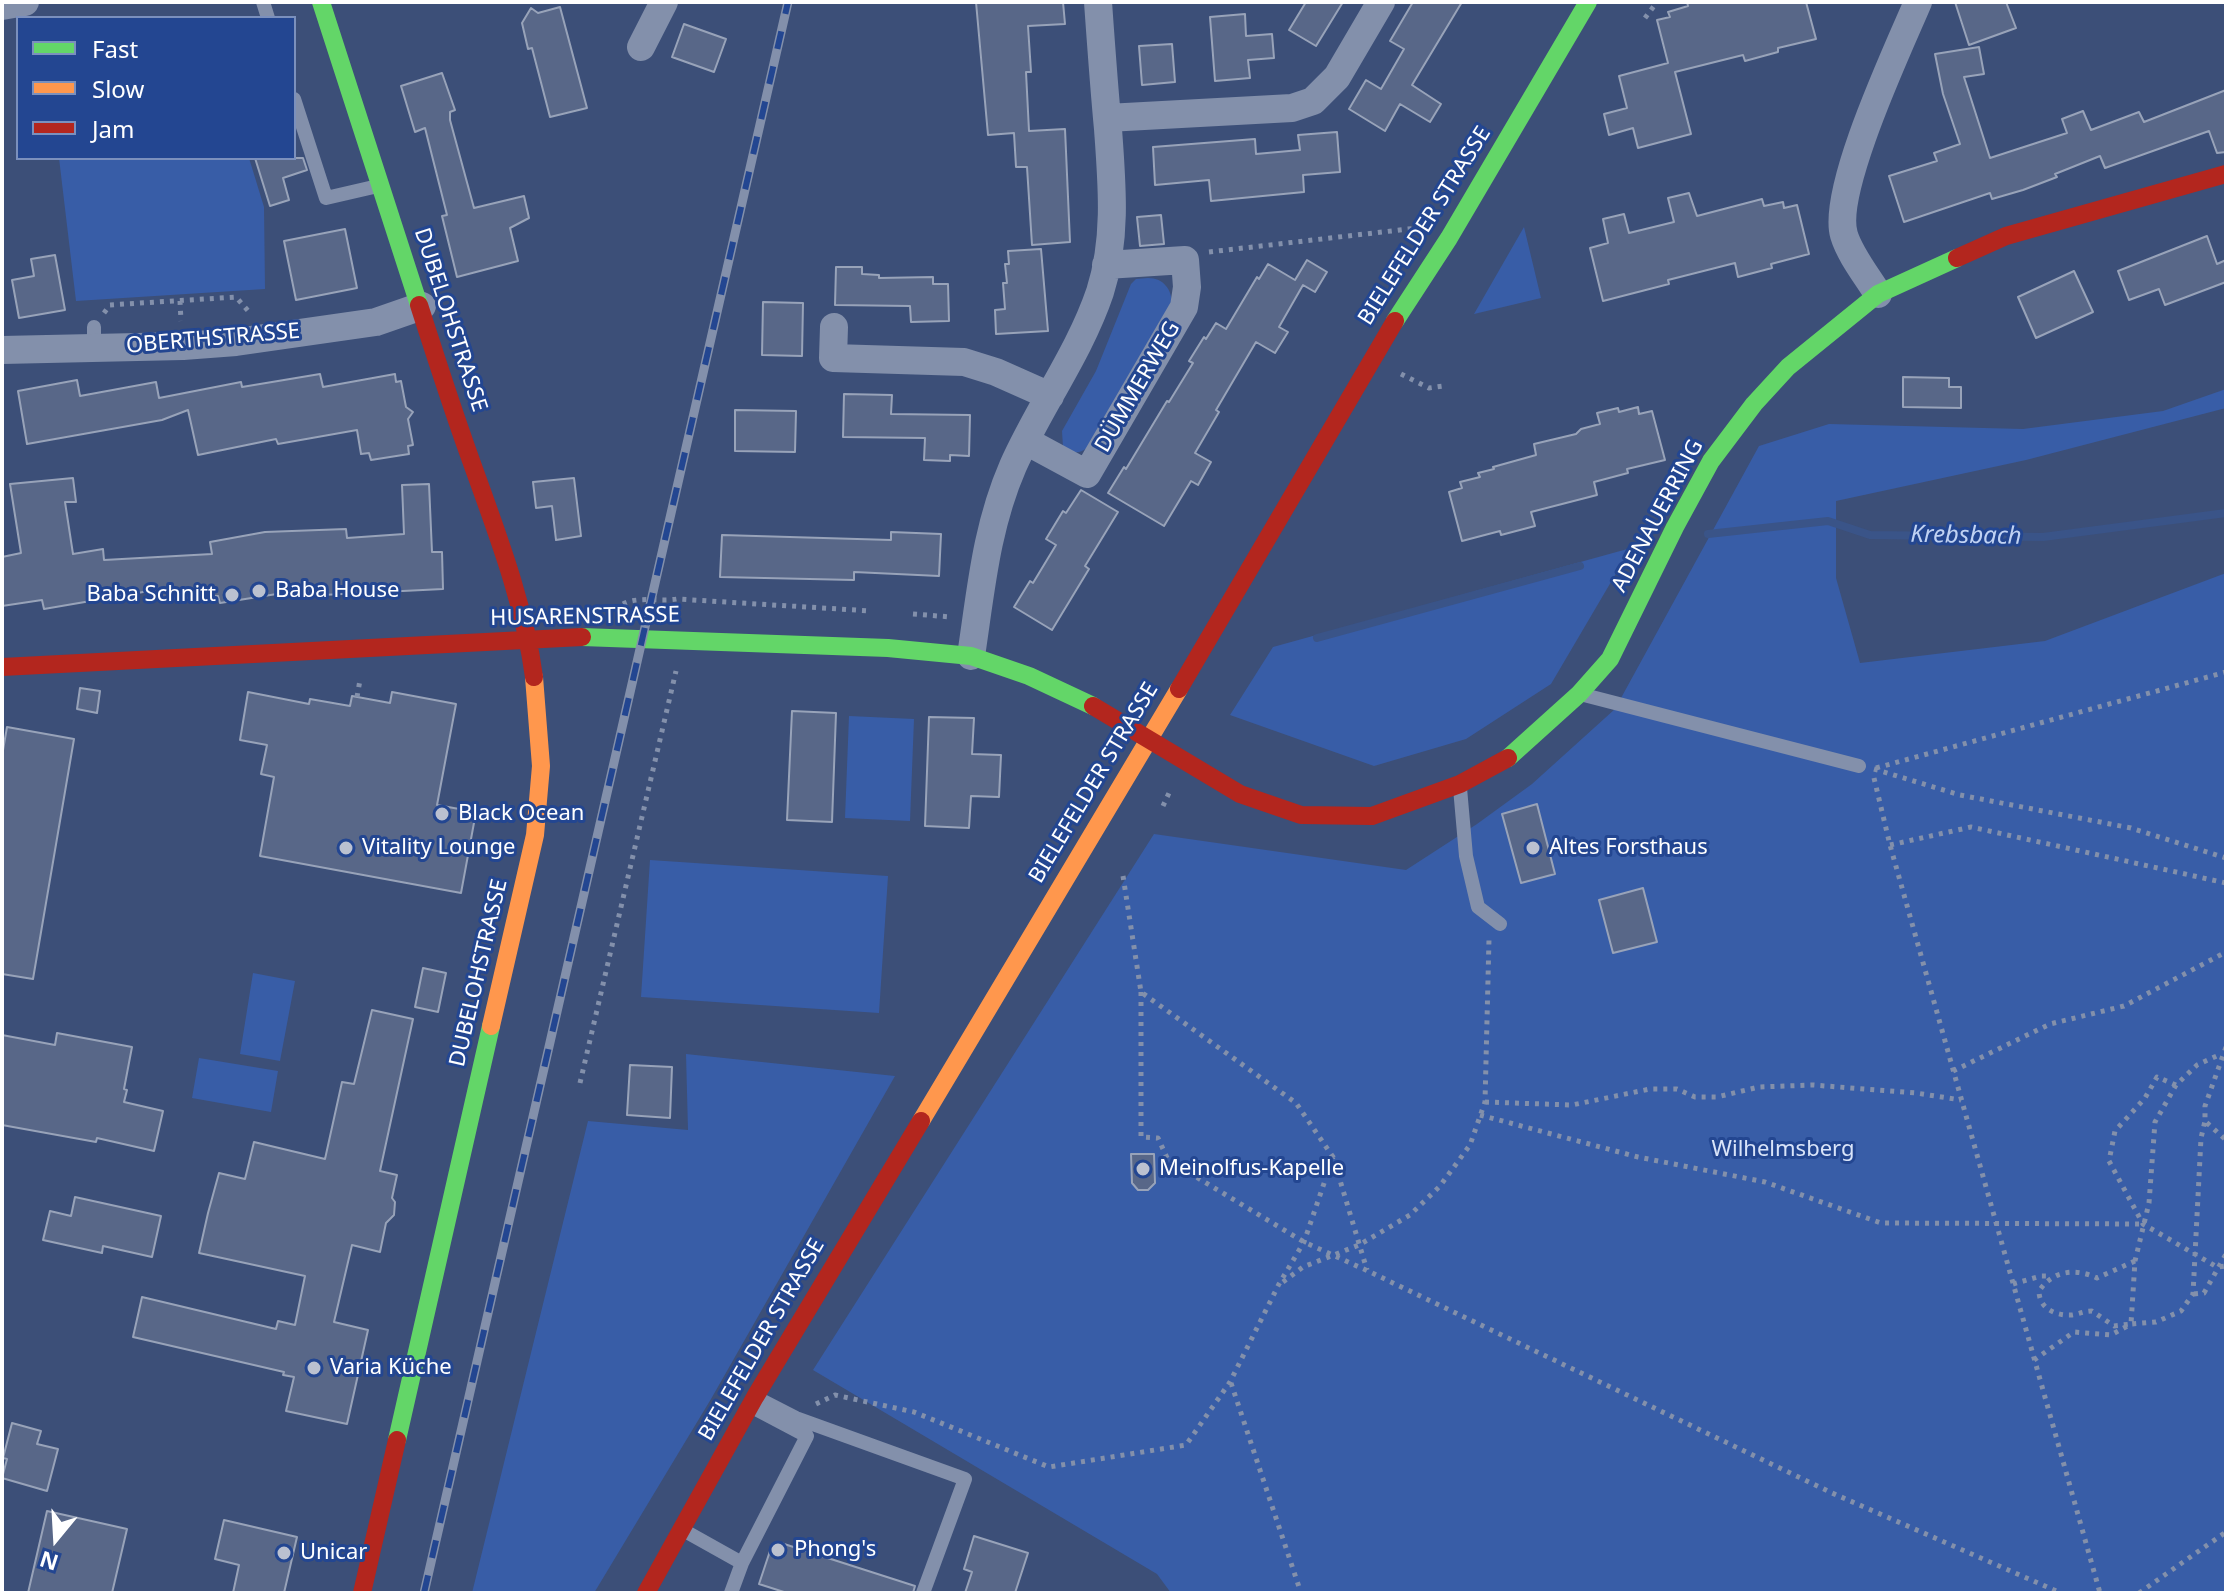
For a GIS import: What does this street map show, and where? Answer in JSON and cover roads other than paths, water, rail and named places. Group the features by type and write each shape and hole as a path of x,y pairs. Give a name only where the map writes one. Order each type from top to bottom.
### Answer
{"main road":[{"name":"DUBELOHSTRASSE","path":"321,2 422,306 453,411 501,544 529,638 541,766 535,835 362,1593"},
{"name":"BIELEFELDER STRASSE","path":"646,1593 752,1402 1149,741 1375,353 1449,238 1588,2"},
{"name":"ADENAUERRING","path":"1149,741 1240,794 1301,815 1372,816 1460,784 1511,756 1579,694 1610,659 1711,461 1754,404 1788,367 1878,294 2006,236 2226,174"},
{"name":"HUSARENSTRASSE","path":"2,667 567,636 888,648 971,656 1029,676 1101,710 1149,741"}],"street":[{"path":"2,6 25,2"},
{"path":"641,47 664,2"},
{"path":"971,656 988,536 1004,488 1100,292 1106,265 1113,201 1098,2"},
{"path":"1107,118 1292,108 1313,101 1337,77 1381,2"},
{"path":"1878,294 1844,237 1841,214 1868,122 1918,2"},
{"name":"DÜMMERWEG","path":"1026,441 1087,474 1184,307 1187,287 1185,260 1106,265"},
{"name":"OBERTHSTRASSE","path":"2,350 94,338 183,346 272,337 376,322 422,306"},
{"path":"834,327 833,358 964,362 996,372 1050,396"}],"lane":[{"path":"296,105 326,198 382,185"},
{"path":"1579,694 1865,767"},
{"path":"1460,784 1466,856 1478,907 1495,921"},
{"path":"752,1402 965,1479 923,1593"},
{"path":"731,1593 742,1563 807,1436 752,1402"},
{"path":"680,1528 742,1563"}],"waterway":[{"name":"Krebsbach","path":"1708,534 1828,521 1870,535 2043,537 2226,513"},
{"path":"1317,638 1580,566"}],"railway":[{"path":"424,1593 788,2"}],"place":[{"name":"Baba House","path":"259,591"},
{"name":"Baba Schnitt","path":"232,595"},
{"name":"Black Ocean","path":"442,814"},
{"name":"Vitality Lounge","path":"346,848"},
{"name":"Altes Forsthaus","path":"1533,848"},
{"name":"Meinolfus-Kapelle","path":"1143,1169"},
{"name":"Varia Küche","path":"314,1368"},
{"name":"Phong's","path":"778,1550"},
{"name":"Unicar","path":"284,1553"}],"park label":[{"name":"Wilhelmsberg","path":"1783,1150"}]}
